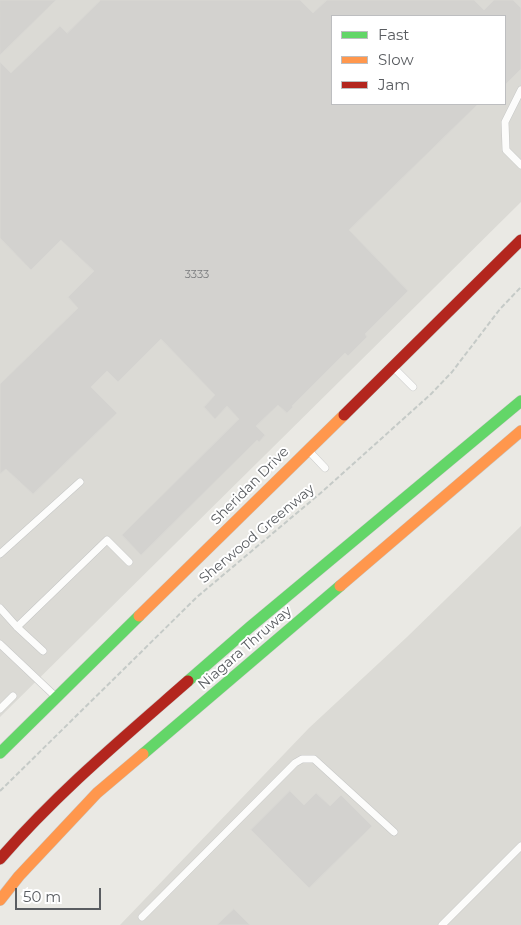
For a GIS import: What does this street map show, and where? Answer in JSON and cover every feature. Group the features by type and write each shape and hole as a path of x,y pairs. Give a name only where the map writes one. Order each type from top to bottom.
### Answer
{"main road":[{"name":"Sheridan Drive","path":"0,753 521,240"},
{"name":"Niagara Thruway","path":"0,859 30,824 86,770 250,627 521,401"},
{"name":"Niagara Thruway","path":"0,900 18,876 97,793 521,431"}],"lane":[{"path":"521,90 505,122 506,150 521,165"},
{"path":"393,366 413,387"},
{"path":"308,450 325,468"},
{"path":"0,554 80,482"},
{"path":"17,626 107,540 129,562"},
{"path":"0,608 43,651"},
{"path":"0,644 56,698"},
{"path":"0,709 13,696"},
{"path":"142,917 295,762 302,758 314,759 394,832"},
{"path":"442,925 521,846"}],"path":[{"name":"Sherwood Greenway","path":"0,791 197,598 323,491 430,394 452,372 500,310 521,287"}],"shaded area":[{"path":"0,0 521,0 521,202 0,717"},
{"path":"521,526 521,925 120,925 309,728 407,637"}],"building":[{"path":"0,0 56,0 0,55"},
{"path":"101,0 300,0 313,13 327,0 474,0 484,10 494,0 513,0 521,8 521,69 506,84 506,15 331,15 331,105 477,105 349,230 408,291 365,334 367,337 348,356 345,353 287,413 278,405 256,426 265,435 259,442 257,440 141,555 122,535 239,419 227,406 215,419 204,407 215,395 161,339 118,382 107,371 91,387 117,413 33,494 6,469 0,474 0,384 78,308 68,297 94,271 61,240 31,270 0,238 0,62 11,73 60,26 67,33"},
{"path":"290,791 304,805 316,793 330,806 341,795 372,826 309,888 251,830"},
{"path":"234,909 250,925 217,925"}],"traffic: fast":[{"path":"188,681 521,401"},
{"path":"143,754 340,586"},
{"path":"0,753 139,616"}],"traffic: slow":[{"path":"139,616 344,415"},
{"path":"340,586 521,431"},
{"path":"0,900 19,876 97,793 143,754"}],"traffic: jam":[{"path":"344,415 521,240"},
{"path":"0,859 67,789 188,681"}]}
